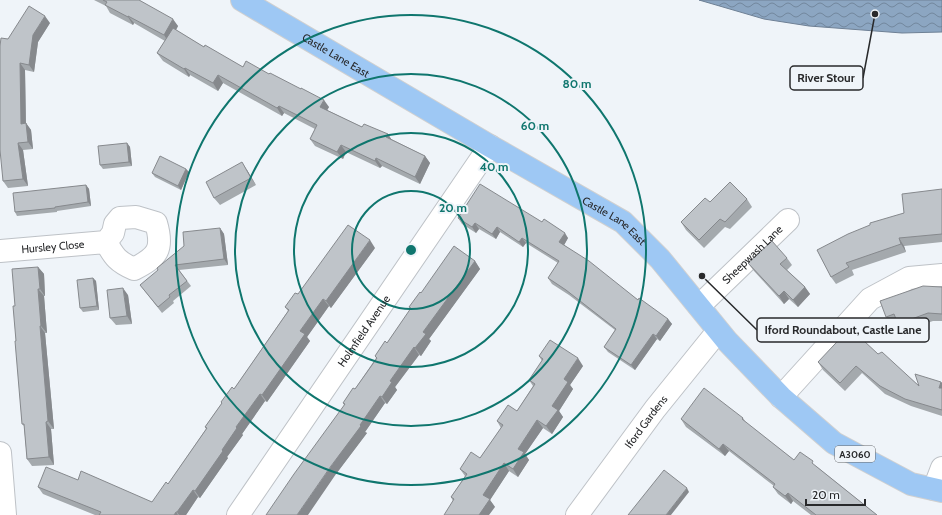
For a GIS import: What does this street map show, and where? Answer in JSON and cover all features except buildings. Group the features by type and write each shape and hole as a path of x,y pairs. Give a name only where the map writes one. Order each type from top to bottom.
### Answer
{"main road":[{"name":"Castle Lane East","path":"242,0 490,146 623,222 660,259 700,306 718,331 781,397 834,443 911,484 938,490"}],"street":[{"name":"Holmfield Avenue","path":"238,515 490,146"},
{"name":"Sheepwash Lane","path":"700,306 788,220"},
{"name":"Hursley Close","path":"0,251 106,242"},
{"path":"781,397 870,299 909,278 942,275"},
{"name":"Iford Gardens","path":"576,515 655,409 718,331"},
{"path":"0,453 5,515"},
{"path":"938,490 942,468"}],"water":[{"path":"699,0 942,0 942,32 902,33 809,26 764,19"}],"place":[{"name":"River Stour","path":"875,14"},
{"name":"Iford Roundabout, Castle Lane","path":"702,276"}]}
